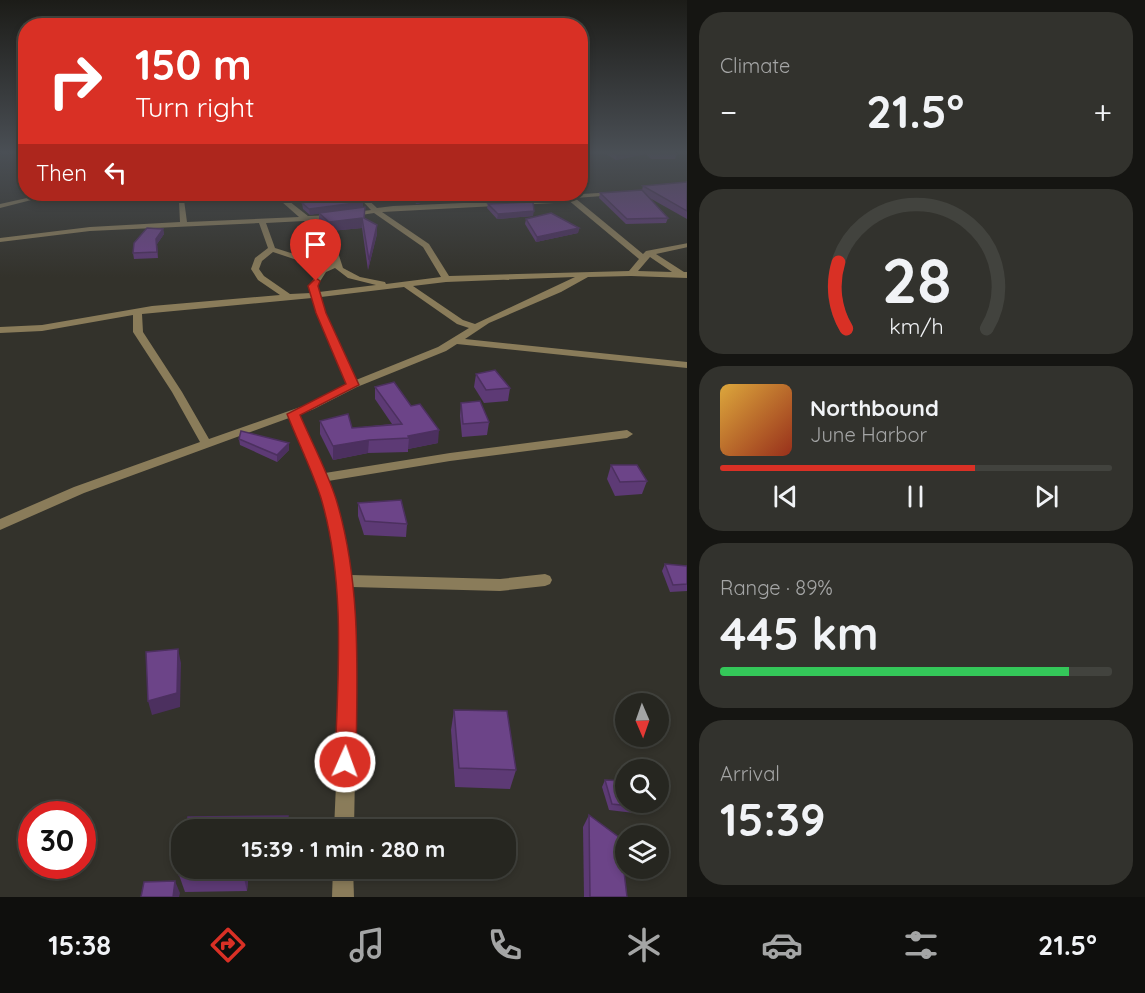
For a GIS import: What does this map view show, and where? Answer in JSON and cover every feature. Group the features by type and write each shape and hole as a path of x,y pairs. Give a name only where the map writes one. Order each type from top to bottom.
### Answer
{"street":[{"path":"588,195 605,194"},
{"path":"0,206 22,201"},
{"path":"182,201 184,225"},
{"path":"284,201 333,243 332,266 313,284 330,335 353,385"},
{"path":"366,201 376,211 426,246 446,279"},
{"path":"0,240 90,229 307,220 376,211 546,201"},
{"path":"572,201 646,256 685,275"},
{"path":"262,222 272,249"},
{"path":"631,273 646,256 687,245"},
{"path":"272,249 332,266 353,277 392,286"},
{"path":"272,249 258,260 255,270 261,278 288,297"},
{"path":"0,330 42,328 137,311 446,279 631,273 685,275"},
{"path":"0,525 79,490 293,414 353,385 457,341 476,327 585,275"},
{"path":"405,284 460,322 476,327"},
{"path":"137,311 138,332 177,392 207,445"},
{"path":"457,341 687,365"},
{"path":"293,414 328,498 345,580 348,671 344,819"},
{"path":"320,478 627,434"},
{"path":"345,580 500,585 545,580"},
{"path":"343,879 343,897"}],"building":[{"path":"601,194 646,194 668,218 627,219"},
{"path":"657,194 687,194 687,211"},
{"path":"314,201 363,201 309,209 302,203"},
{"path":"533,202 534,211 498,214 488,204"},
{"path":"365,207 364,218 377,225 369,260 362,218 329,222 319,213"},
{"path":"551,213 579,228 537,237 526,219"},
{"path":"147,228 163,229 156,239 157,252 133,253 134,243"},
{"path":"495,370 510,388 486,390 476,374"},
{"path":"394,382 411,406 420,404 439,430 408,436 409,438 369,440 333,446 320,421 348,414 352,428 402,424 375,387"},
{"path":"480,401 489,422 463,424 461,403"},
{"path":"241,431 289,443 277,455 239,439"},
{"path":"611,465 637,465 647,481 620,482"},
{"path":"401,500 407,524 365,521 358,503"},
{"path":"665,564 687,566 687,584 673,585"},
{"path":"178,649 177,693 148,701 146,652"},
{"path":"454,710 507,711 516,770 459,768"},
{"path":"605,780 615,780 615,804 612,804"},
{"path":"589,815 615,834 615,879 625,879 627,897 590,897"},
{"path":"288,816 288,819 188,819 188,817"},
{"path":"175,881 173,897 141,897 144,882"}],"route":[{"path":"316,281 313,286 321,313 353,385 293,414 328,498 345,580 348,671 345,762"}]}
